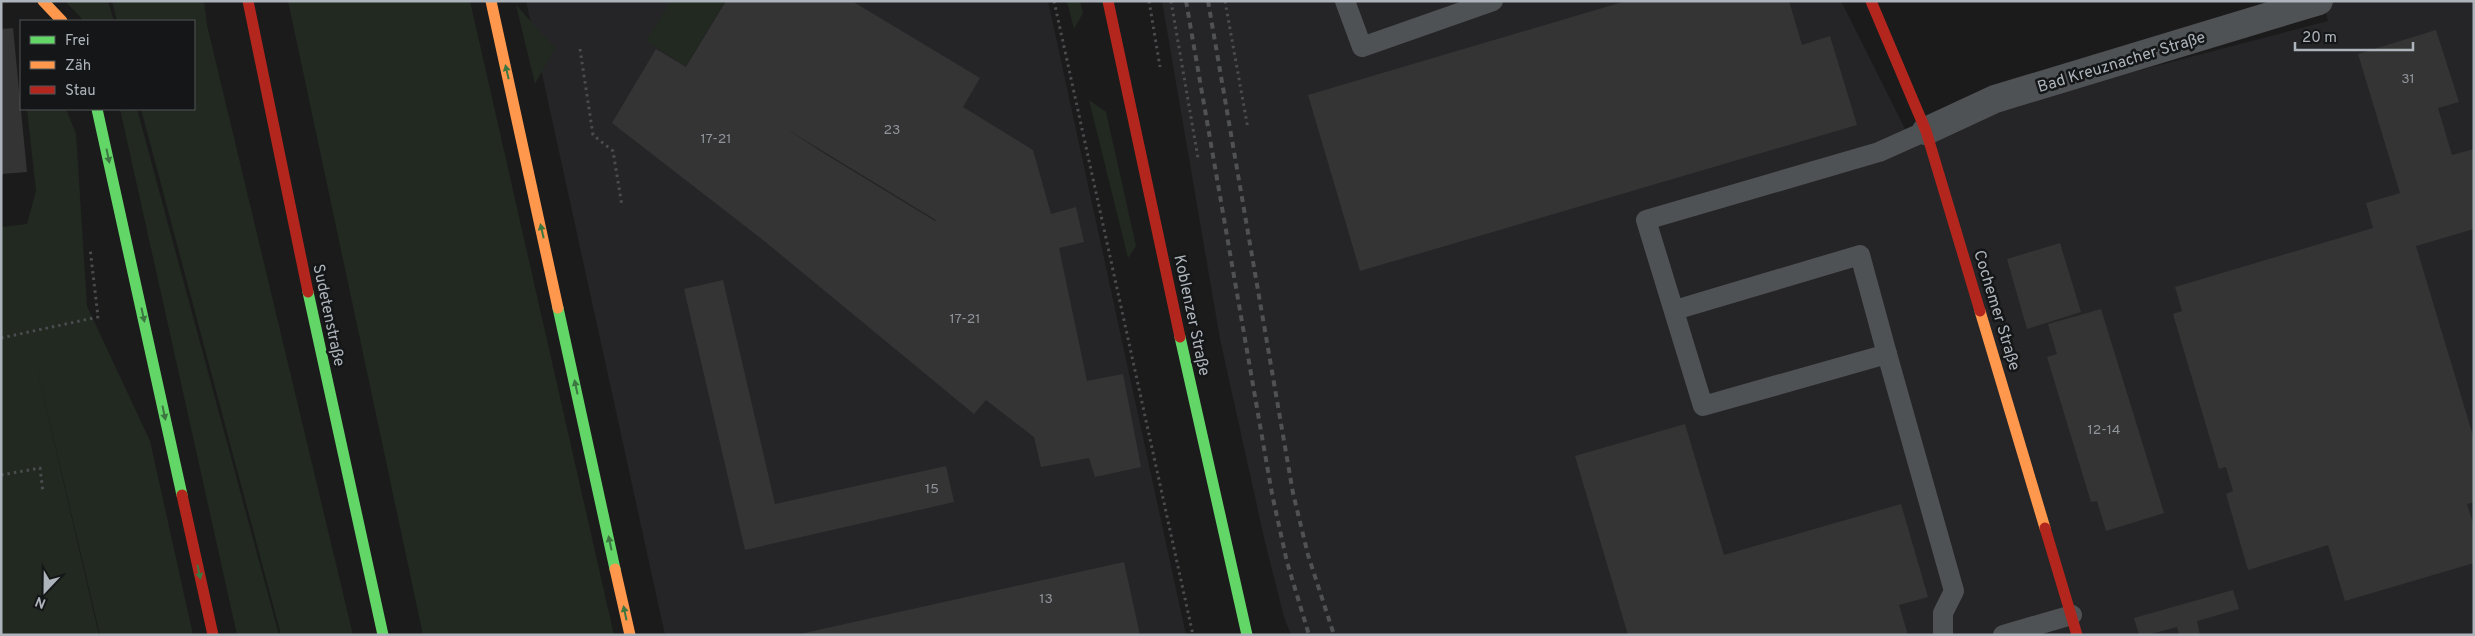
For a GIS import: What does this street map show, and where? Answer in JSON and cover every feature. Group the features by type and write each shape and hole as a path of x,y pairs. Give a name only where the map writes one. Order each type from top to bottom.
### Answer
{"main road":[{"path":"43,1 61,20"},
{"name":"Sudetenstraße","path":"248,1 314,322 383,635"},
{"path":"491,1 630,635"},
{"name":"Koblenzer Straße","path":"1108,1 1213,489 1247,635"},
{"name":"Cochemer Straße","path":"1871,1 1926,131 2077,635"},
{"path":"97,110 213,635"}],"street":[{"name":"Bad Kreuznacher Straße","path":"1926,131 1995,99 2319,1"}],"lane":[{"path":"1345,1 1362,47 1493,1"},
{"path":"1887,354 1703,406 1646,220 1879,152 1926,131"},
{"path":"1675,310 1860,255 1954,591 1942,613 1943,635"},
{"path":"2003,635 2072,615"}],"path":[{"path":"1054,1 1193,635"},
{"path":"1171,1 1198,158"},
{"path":"1224,1 1248,129"},
{"path":"580,49 592,135 613,151 622,206"},
{"path":"1,338 98,317 90,247"},
{"path":"1,475 40,468 43,492"}],"shaded area":[{"path":"65,1 108,1 114,20 83,20"},
{"path":"112,1 204,1 207,25 353,635 281,635 141,110 195,110 195,20 117,20"},
{"path":"288,1 470,1 614,635 423,635"},
{"path":"526,1 1048,1 1186,635 665,635"},
{"path":"671,1 725,1 686,66 646,41"},
{"path":"1067,1 1080,1 1083,13 1074,29"},
{"path":"1162,1 1841,1 1906,131 2328,21 2323,1 2474,1 2474,635 1291,635 1284,617 1265,542 1220,339"},
{"path":"516,5 555,48 535,84"},
{"path":"1089,100 1106,112 1136,246 1128,258"},
{"path":"27,110 66,110 76,134 87,306 150,441 193,635 100,635 33,351 99,635 1,635 1,227 27,224 36,191"},
{"path":"120,110 137,110 279,635 237,635"}],"building":[{"path":"726,1 852,1 980,78 963,107 1033,150 1051,214 1076,207 1084,242 1059,248 1087,381 1123,374 1141,467 1095,477 1089,458 1041,467 1034,437 986,400 974,414 763,240 612,123 656,49 686,67","holes":["785,128 936,220 825,154"]},
{"path":"1626,1 1789,1 1802,45 1830,36 1857,125 1360,271 1308,95"},
{"path":"13,28 27,172 1,174 1,29"},
{"path":"2436,30 2459,102 2438,108 2452,155 2474,149 2474,229 2416,246 2474,439 2474,502 2467,504 2474,526 2474,563 2345,601 2328,545 2248,570 2226,494 2233,491 2226,467 2219,469 2173,314 2182,311 2175,287 2373,228 2366,203 2400,193 2358,54"},
{"path":"2060,243 2081,312 2027,329 2007,259"},
{"path":"723,280 775,504 946,466 954,502 745,550 684,289"},
{"path":"2101,309 2164,513 2106,531 2097,501 2091,502 2047,357 2057,354 2048,324"},
{"path":"1685,424 1724,555 1901,504 1928,597 1899,605 1908,635 1628,635 1575,456"},
{"path":"1124,562 1140,635 800,635 800,634"},
{"path":"2233,590 2239,609 2197,621 2200,635 2179,635 2177,627 2147,635 2139,635 2134,618"}],"railway":[{"path":"1186,1 1272,494 1287,562 1309,635"},
{"path":"1208,1 1293,493 1308,555 1334,635"}],"traffic: fast":[{"path":"97,110 182,495"},
{"path":"308,292 383,635"},
{"path":"558,308 615,569"},
{"path":"1180,337 1247,635"}],"traffic: slow":[{"path":"43,1 61,20"},
{"path":"491,1 558,308"},
{"path":"1980,311 2045,528"},
{"path":"615,569 630,635"}],"traffic: jam":[{"path":"248,1 308,292"},
{"path":"1108,1 1180,337"},
{"path":"1871,1 1926,131 1980,311"},
{"path":"182,495 213,635"},
{"path":"2045,528 2077,635"}]}
